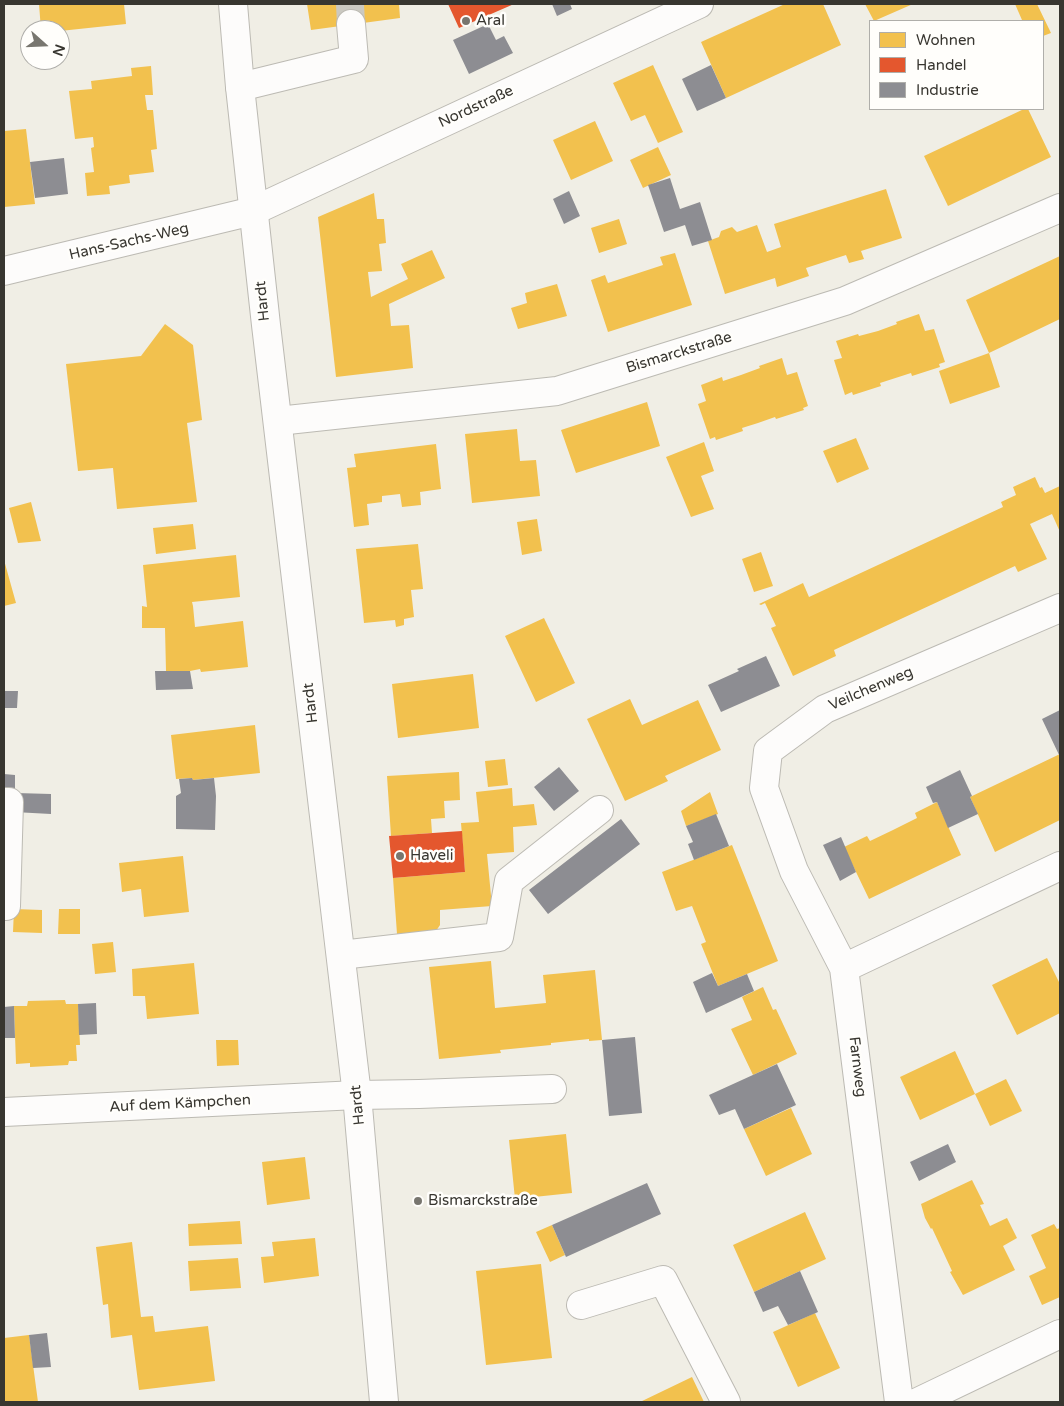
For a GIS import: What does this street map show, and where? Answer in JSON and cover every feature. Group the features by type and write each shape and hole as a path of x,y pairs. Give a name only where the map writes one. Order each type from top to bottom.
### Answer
{"street":[{"name":"Hardt","path":"233,4 253,211 357,1094 384,1402"},
{"name":"Nordstraße","path":"253,211 699,4"},
{"path":"240,87 354,58 351,24"},
{"name":"Bismarckstraße","path":"278,421 557,391 846,301 1060,208"},
{"name":"Hans-Sachs-Weg","path":"4,271 253,211"},
{"name":"Veilchenweg","path":"844,968 794,871 764,788 768,751 824,709 1060,608"},
{"path":"4,802 9,802 6,906"},
{"path":"341,955 499,937 509,882 599,810"},
{"path":"844,968 1060,866"},
{"name":"Farnweg","path":"844,968 899,1402"},
{"name":"Auf dem Kämpchen","path":"4,1112 357,1094 419,1094 552,1089"},
{"path":"581,1305 663,1280 726,1402"},
{"path":"918,1402 1060,1334"}],"building: Wohnen":[{"path":"39,4 124,4 126,24 70,30 70,20 40,20"},
{"path":"307,4 399,4 400,18 311,30"},
{"path":"785,4 823,4 841,45 726,98 701,42"},
{"path":"865,4 913,4 876,20 873,20"},
{"path":"1015,4 1037,4 1051,33 1044,36 1044,20 1022,20"},
{"path":"653,65 683,132 658,143 645,115 631,121 613,83"},
{"path":"151,66 153,95 145,95 147,110 153,110 157,149 151,150 154,172 129,175 130,183 109,186 110,194 87,196 85,173 94,172 91,148 94,147 93,137 75,139 69,91 92,89 91,81 132,76 131,68"},
{"path":"1022,110 1028,110 1051,157 948,206 924,156"},
{"path":"595,121 613,161 571,180 553,140"},
{"path":"26,129 35,204 4,207 4,131"},
{"path":"658,147 671,175 643,188 630,160"},
{"path":"886,189 902,238 861,251 864,259 849,263 846,255 806,268 809,276 777,287 775,278 725,294 708,241 719,237 721,231 732,227 737,232 757,225 767,252 781,247 774,224"},
{"path":"374,193 377,219 384,219 386,243 379,244 382,271 368,272 371,297 408,279 401,264 432,250 445,278 389,304 391,326 409,325 413,368 336,377 318,217"},
{"path":"619,219 627,244 599,253 591,228"},
{"path":"675,253 692,305 608,332 591,280 605,275 608,283 663,265 660,257"},
{"path":"1060,256 1060,319 989,353 966,300"},
{"path":"557,284 567,316 518,329 511,308 527,303 525,293"},
{"path":"919,314 925,331 934,329 945,362 939,364 940,367 912,376 911,373 880,383 881,386 853,395 852,392 845,395 834,360 842,358 836,341 858,334 859,336 878,331"},
{"path":"165,324 193,345 202,420 187,423 197,502 117,509 113,468 78,471 66,364 141,356"},
{"path":"989,353 1000,387 950,404 939,371"},
{"path":"782,358 787,375 797,372 808,406 803,408 804,410 742,428 743,431 716,440 715,437 710,439 698,404 706,401 701,385 722,377 723,381"},
{"path":"647,402 660,446 576,473 561,430"},
{"path":"517,429 520,461 536,460 540,496 472,503 465,434"},
{"path":"856,438 869,469 837,483 823,451"},
{"path":"704,442 714,471 701,476 714,509 691,517 666,457"},
{"path":"436,444 441,489 420,492 421,505 402,507 400,494 382,496 382,502 367,504 369,525 354,527 347,468 356,467 354,454"},
{"path":"1035,477 1040,488 1042,487 1045,493 1060,486 1060,532 1052,514 1030,524 1047,559 1018,572 1015,566 834,650 836,656 793,676 771,628 776,626 765,603 759,604 803,583 809,597 1003,507 1001,502 1016,495 1013,487"},
{"path":"31,502 41,541 18,543 9,508"},
{"path":"537,519 542,551 522,555 517,522"},
{"path":"193,524 196,549 156,554 153,528"},
{"path":"418,544 423,589 411,590 414,617 404,619 404,625 396,627 395,620 364,623 356,549"},
{"path":"761,552 773,586 754,592 742,559"},
{"path":"236,555 240,597 192,602 195,627 243,621 248,667 201,672 200,669 166,671 165,628 142,628 142,606 147,607 143,565"},
{"path":"4,560 16,603 4,606"},
{"path":"544,618 575,683 536,702 505,636"},
{"path":"473,674 479,728 398,738 392,684"},
{"path":"630,699 642,725 698,700 721,750 665,776 668,781 625,801 587,719"},
{"path":"255,725 260,773 193,780 192,778 176,779 171,735"},
{"path":"1060,754 1060,820 995,852 970,797"},
{"path":"505,759 508,785 488,787 485,761"},
{"path":"459,772 460,800 444,801 445,818 431,819 432,833 391,836 387,776"},
{"path":"512,788 513,806 534,804 537,825 513,827 514,852 487,854 492,906 440,910 440,925 436,931 397,934 393,878 465,872 461,823 479,822 476,792"},
{"path":"710,792 718,814 686,826 681,811"},
{"path":"937,802 961,855 869,899 844,847 867,836 870,841 893,830 917,818 915,813"},
{"path":"732,845 778,961 718,986 701,944 706,942 692,906 676,911 662,872"},
{"path":"183,856 189,912 144,917 141,889 122,892 119,863"},
{"path":"14,909 42,910 42,933 13,932"},
{"path":"59,909 80,909 80,934 58,934"},
{"path":"113,942 116,972 95,974 92,944"},
{"path":"1047,958 1060,984 1060,1013 1017,1035 992,985"},
{"path":"491,961 495,1008 546,1003 543,975 595,970 602,1040 589,1041 589,1039 551,1043 551,1045 500,1050 501,1053 439,1059 429,967"},
{"path":"194,963 199,1014 147,1019 145,996 133,996 132,969"},
{"path":"763,987 773,1010 776,1009 797,1054 753,1075 731,1029 752,1020 742,997"},
{"path":"65,1000 66,1004 78,1004 80,1045 76,1045 77,1061 69,1061 68,1065 30,1067 30,1063 16,1064 14,1006 27,1006 28,1001"},
{"path":"216,1040 238,1040 239,1065 217,1066"},
{"path":"955,1051 975,1094 920,1120 900,1077"},
{"path":"1006,1079 1022,1111 990,1126 975,1094"},
{"path":"791,1108 812,1154 766,1176 744,1129"},
{"path":"566,1134 572,1193 515,1199 509,1140"},
{"path":"305,1157 310,1199 267,1205 262,1162"},
{"path":"972,1180 984,1204 980,1205 990,1226 1007,1218 1017,1238 1003,1246 1015,1270 963,1295 950,1272 952,1271 932,1228 925,1218 921,1204"},
{"path":"805,1212 826,1259 754,1292 733,1245"},
{"path":"240,1221 242,1244 189,1246 188,1224"},
{"path":"1054,1224 1057,1229 1060,1228 1060,1297 1042,1305 1029,1276 1046,1268 1031,1235"},
{"path":"552,1225 565,1255 550,1262 536,1232"},
{"path":"315,1238 319,1276 264,1283 261,1257 274,1256 272,1242"},
{"path":"132,1242 141,1317 153,1316 155,1332 208,1326 215,1381 139,1390 132,1335 111,1338 108,1304 103,1305 96,1247"},
{"path":"238,1258 241,1288 190,1291 188,1261"},
{"path":"541,1264 552,1358 486,1365 476,1271"},
{"path":"815,1313 840,1368 798,1387 773,1332"},
{"path":"29,1335 38,1402 4,1402 4,1338"},
{"path":"692,1377 704,1402 640,1402"}],"building: Handel":[{"name":"Aral","path":"448,4 514,4 459,28"},
{"path":"462,831 465,872 393,878 389,836"}],"building: Industrie":[{"path":"552,4 570,4 572,9 557,16"},
{"path":"488,24 496,40 504,36 513,53 469,74 453,40"},
{"path":"711,65 726,98 697,111 682,79"},
{"path":"64,158 68,194 35,198 30,162"},
{"path":"670,178 680,209 700,202 712,240 692,246 685,225 664,232 648,185"},
{"path":"569,191 580,216 564,224 553,199"},
{"path":"766,656 780,686 721,712 708,685"},
{"path":"155,671 190,671 193,689 156,690"},
{"path":"4,691 18,691 17,708 4,708"},
{"path":"1060,710 1060,757 1042,719"},
{"path":"559,767 579,791 554,811 534,787"},
{"path":"960,770 978,814 948,828 937,802 933,803 926,787"},
{"path":"4,774 15,775 15,791 4,791"},
{"path":"192,778 193,780 214,778 216,796 215,830 176,829 176,796 181,793 179,779"},
{"path":"16,793 51,794 51,814 14,812"},
{"path":"716,814 729,846 694,860 688,844 693,842 686,826"},
{"path":"621,819 640,844 548,914 529,890"},
{"path":"841,837 856,872 840,881 823,845"},
{"path":"712,973 718,986 747,974 754,991 706,1013 693,982"},
{"path":"96,1003 97,1034 79,1035 78,1004"},
{"path":"14,1006 15,1038 4,1038 4,1007"},
{"path":"635,1037 642,1113 609,1116 602,1040"},
{"path":"777,1064 796,1105 744,1129 735,1109 719,1115 709,1095"},
{"path":"948,1144 956,1162 919,1181 910,1162"},
{"path":"647,1183 661,1214 566,1257 552,1225"},
{"path":"800,1271 818,1312 788,1325 778,1306 763,1312 754,1292"},
{"path":"47,1333 51,1367 33,1368 29,1335"}],"tunnel":[{"path":"350,4 351,24"}],"place":[{"name":"Aral","path":"466,21"},
{"name":"Haveli","path":"400,856"},
{"name":"Bismarckstraße","path":"418,1201"}]}
